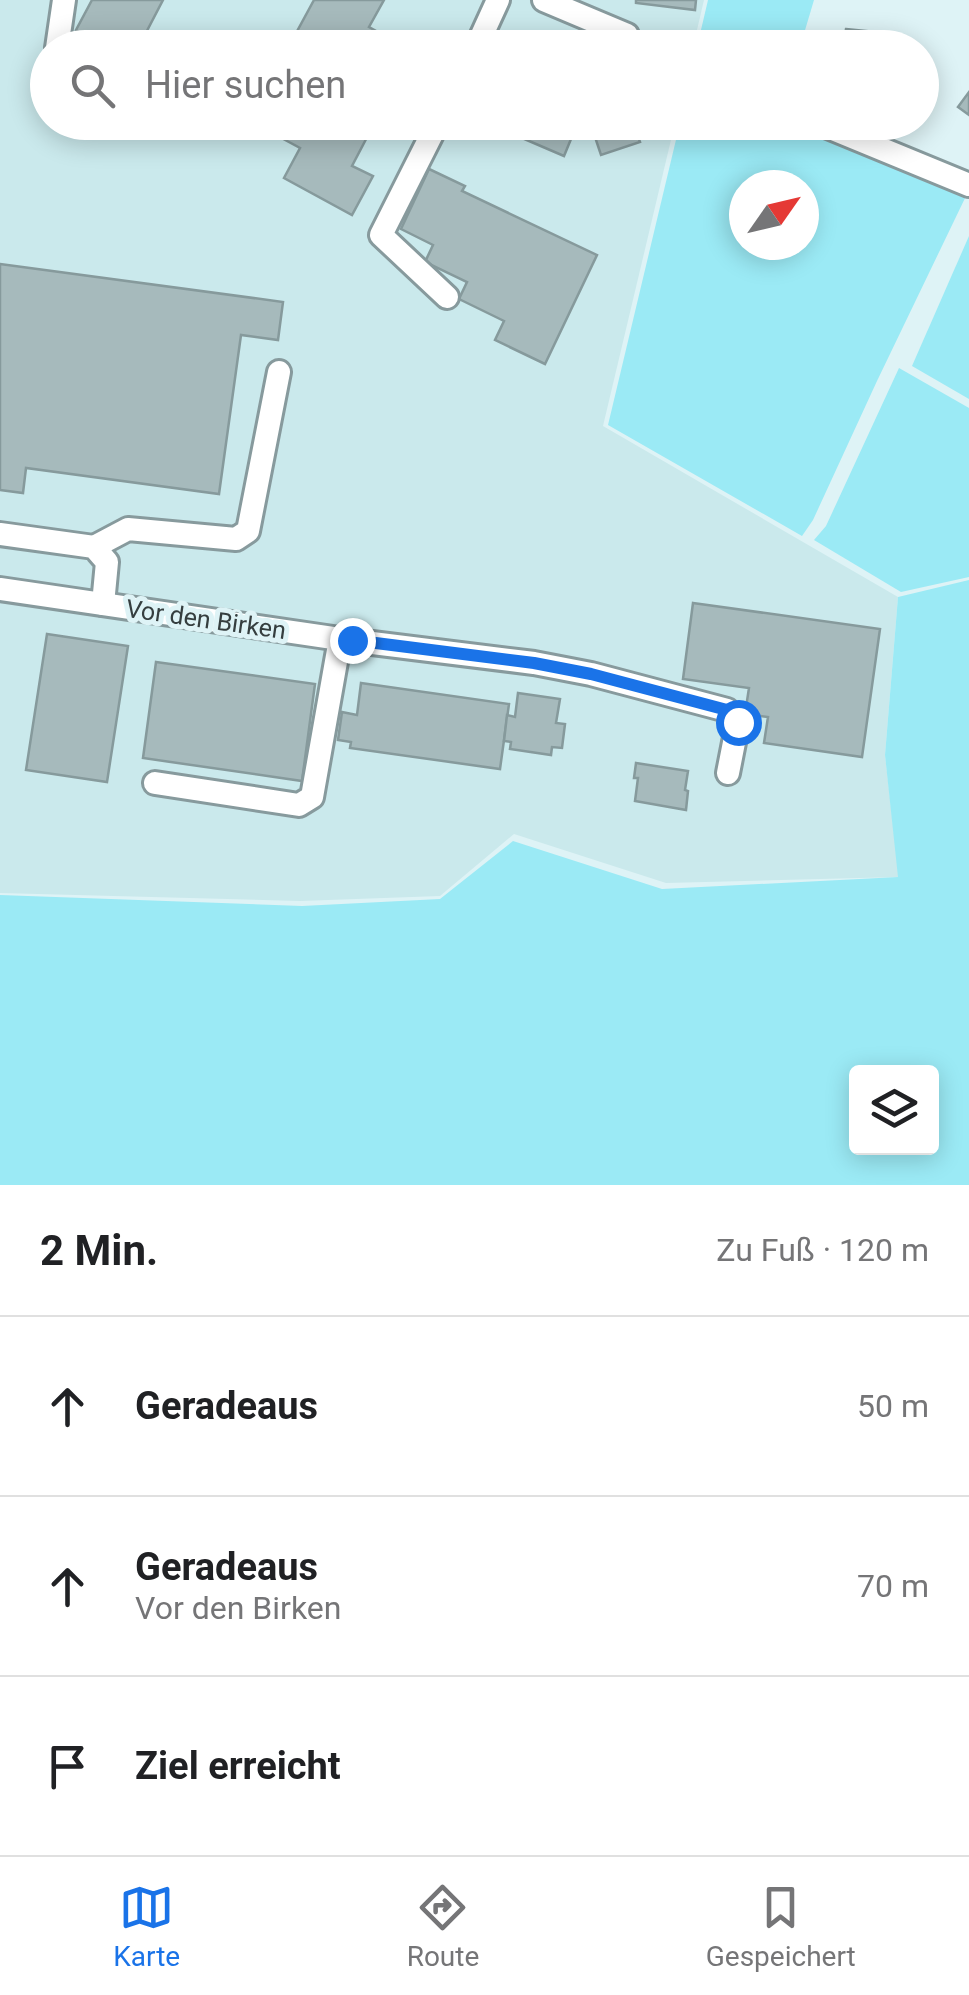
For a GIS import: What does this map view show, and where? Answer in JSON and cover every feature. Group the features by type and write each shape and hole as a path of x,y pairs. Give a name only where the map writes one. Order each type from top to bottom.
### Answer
{"street":[{"path":"60,30 64,0"},
{"path":"484,30 498,0"},
{"path":"544,0 613,30"},
{"path":"429,140 381,235 447,296"},
{"path":"860,140 969,185"},
{"path":"0,534 94,547 128,529 236,540 248,531 279,372"},
{"path":"94,547 107,562 103,604"},
{"name":"Vor den Birken","path":"0,589 591,674 727,710 738,722 728,773"},
{"path":"155,783 299,805 312,797 340,639"}],"shaded area":[{"path":"0,0 704,0 697,30 30,30 30,140 671,140 603,426 898,597 885,755 899,877 666,883 514,834 440,896 300,901 0,893"},
{"path":"708,0 814,0 805,30 701,30"},
{"path":"676,140 838,140 967,194 802,536 608,425"},
{"path":"969,236 969,399 912,366"},
{"path":"899,368 969,408 969,577 901,592 814,540 826,526"},
{"path":"969,580 969,1185 0,1185 0,895 302,906 440,899 513,841 662,889 898,877 885,755 898,597"}],"building":[{"path":"92,0 163,0 147,30 76,30"},
{"path":"314,0 384,0 369,27 374,30 298,30"},
{"path":"636,0 696,0 695,10"},
{"path":"969,92 969,115 958,107"},
{"path":"285,140 366,140 352,166 373,176 352,215 284,178 300,148"},
{"path":"527,140 571,140 564,156"},
{"path":"596,140 639,140 640,142 601,155"},
{"path":"429,169 465,186 462,191 597,255 545,364 495,340 504,321 459,299 467,282 425,262 433,245 401,229"},
{"path":"0,264 283,302 278,340 241,335 219,494 26,468 23,493 0,490"},
{"path":"693,603 880,629 862,757 764,743 768,717 745,714 749,688 683,679"},
{"path":"47,634 128,646 107,782 26,770"},
{"path":"156,662 315,684 302,781 143,758"},
{"path":"361,683 509,704 500,769 350,748 351,742 338,740 342,712 357,715"},
{"path":"518,693 560,699 556,723 565,724 562,748 552,747 551,755 510,749 511,742 504,741 507,715 515,717"},
{"path":"636,763 688,771 686,810 635,801"}],"route":[{"path":"352,640 591,674 727,710 738,722"}]}
